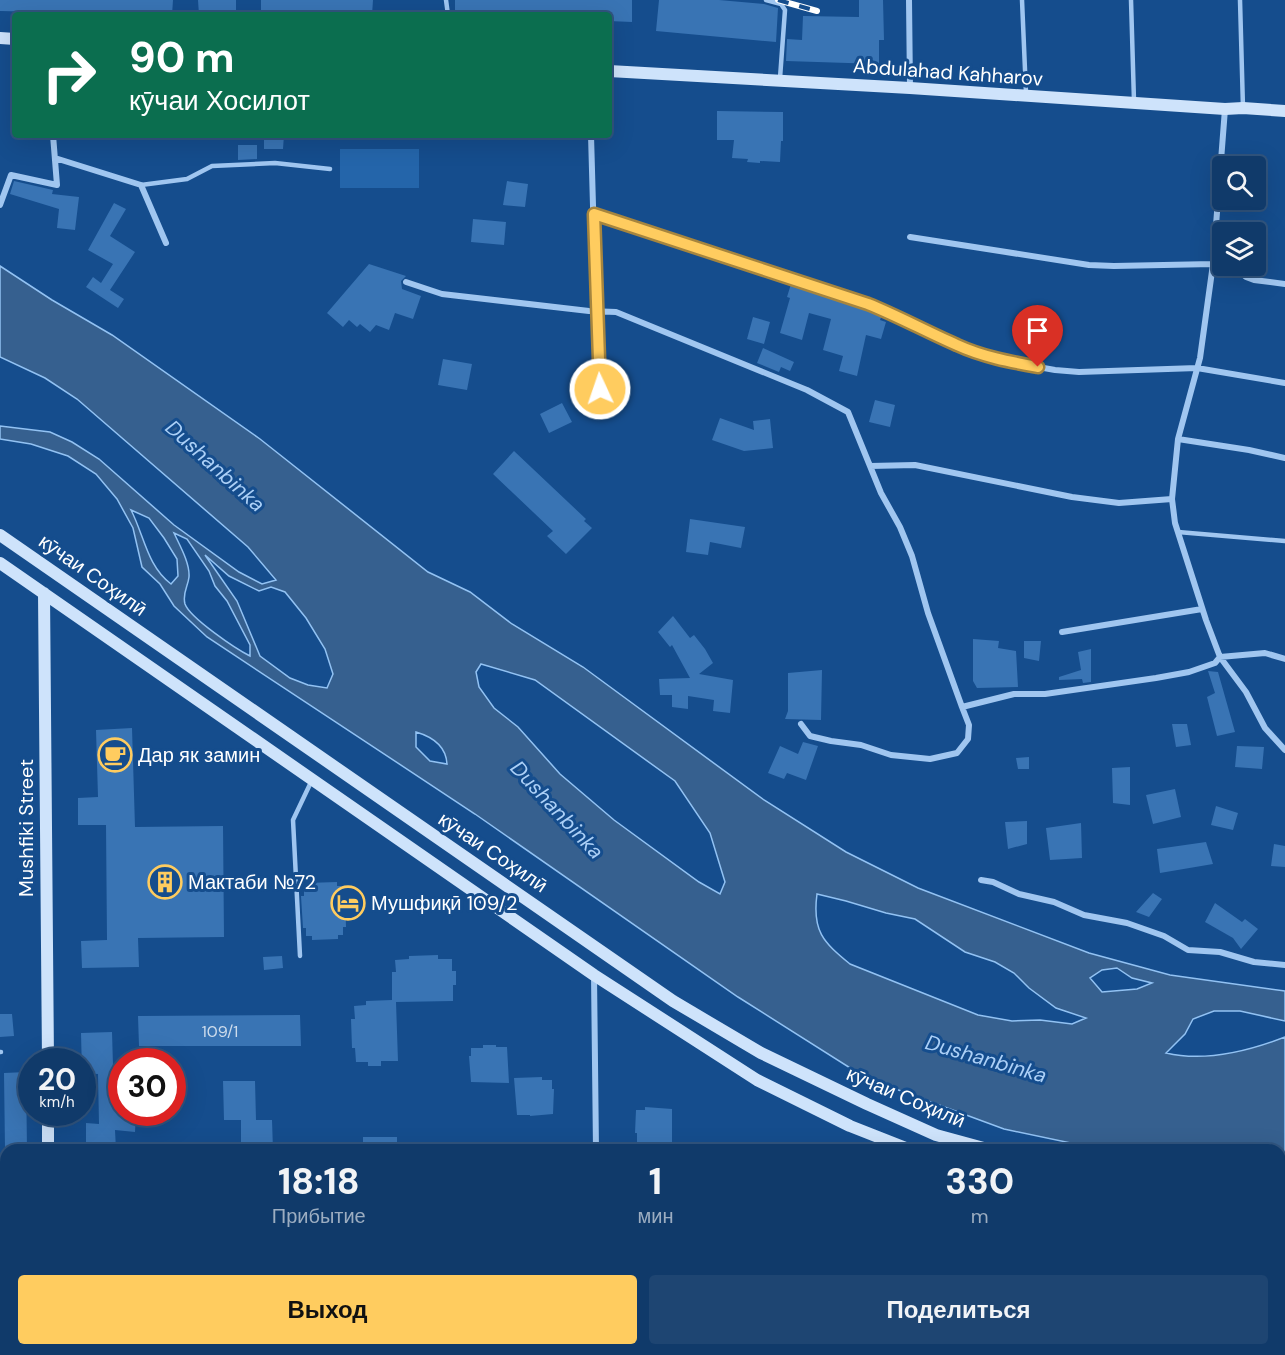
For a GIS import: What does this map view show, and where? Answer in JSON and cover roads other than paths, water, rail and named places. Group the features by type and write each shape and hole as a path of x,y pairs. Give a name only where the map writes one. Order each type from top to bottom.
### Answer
{"main road":[{"name":"Abdulahad Kahharov","path":"612,71 1285,111"},
{"name":"кӯчаи Соҳилӣ","path":"0,535 673,1001 761,1053 936,1135 969,1144"},
{"path":"0,563 594,975 757,1080 850,1126 896,1144"},
{"name":"Mushfiki Street","path":"44,593 48,1048"},
{"path":"48,1126 48,1144"}],"street":[{"path":"909,0 910,88"},
{"path":"1216,222 1225,109"},
{"path":"0,205 11,175 57,185 53,138"},
{"path":"591,138 601,408"},
{"path":"55,158 141,185 166,243"},
{"path":"594,214 868,304 909,321 956,345 997,359 1079,372 1197,368 1285,383"},
{"path":"910,237 1089,265 1114,267 1212,264"},
{"path":"1212,271 1200,358 1178,439 1172,499 1178,532 1220,657 1246,692 1265,728 1285,750"},
{"path":"1244,276 1254,280 1285,284"},
{"path":"406,282 442,294 596,312 616,312 807,390 848,412 881,493 900,526 912,556 928,613 969,725 968,739 957,753 930,759 891,755 861,745 810,736 801,724"},
{"path":"1178,439 1285,458"},
{"path":"870,466 915,465 1072,497 1119,502 1172,499"},
{"path":"1062,632 1202,609"},
{"path":"962,707 1014,694 1044,694 1189,672 1215,663 1220,657 1265,652 1285,659"},
{"path":"981,880 993,882 1019,894 1054,902 1084,915 1127,923 1164,936 1188,950 1220,952 1254,962 1285,965"},
{"path":"594,975 596,1144"}],"lane":[{"path":"766,0 781,4 785,10 780,81"},
{"path":"1022,0 1026,96"},
{"path":"1131,0 1134,103"},
{"path":"1240,0 1243,108"},
{"path":"141,185 187,178 212,166 275,163 330,169"},
{"path":"1178,532 1285,541"},
{"path":"300,956 293,820 312,780"}],"water":[{"name":"Dushanbinka","path":"0,266 112,335 260,439 428,572 470,592 512,624 583,667 764,800 846,852 918,888 1089,953 1170,975 1285,991 1285,1021 1240,1011 1214,1011 1193,1019 1185,1034 1166,1053 1196,1056 1226,1054 1257,1047 1285,1037 1285,1144 1075,1144 1004,1129 866,1078 738,997 475,814 207,637 174,606 160,584 142,567 133,528 117,499 96,474 68,456 31,444 0,439 0,426 50,432 72,442 99,459 174,525 239,572 262,584 276,580 248,547 77,399 45,378 0,357","holes":["131,510 149,518 177,559 178,576 171,584 163,577 151,559","174,533 187,539 209,571 215,586 227,601 250,645 250,656 214,633 195,617 185,604 184,597 189,572","205,555 229,576 259,591 271,587 285,592 306,618 325,649 333,674 327,688 308,685 290,678 260,656 237,601","481,664 535,680 675,781 710,833 725,882 720,894 699,882 614,820 560,774 518,727 494,708 479,687 476,672","416,732 428,737 441,747 447,764 430,761 416,747","817,894 915,919 965,952 995,962 1014,973 1029,988 1056,1008 1086,1018 1072,1024 1040,1020 1012,1021 978,1015 850,964 826,942 818,927","1117,968 1132,978 1152,983 1137,989 1102,992 1090,978 1102,970"]}],"railway":[{"path":"778,0 817,11"}],"place":[{"name":"Дар як замин","path":"115,755"},
{"name":"Мактаби №72","path":"165,882"},
{"name":"Мушфиқӣ 109/2","path":"348,903"}]}
